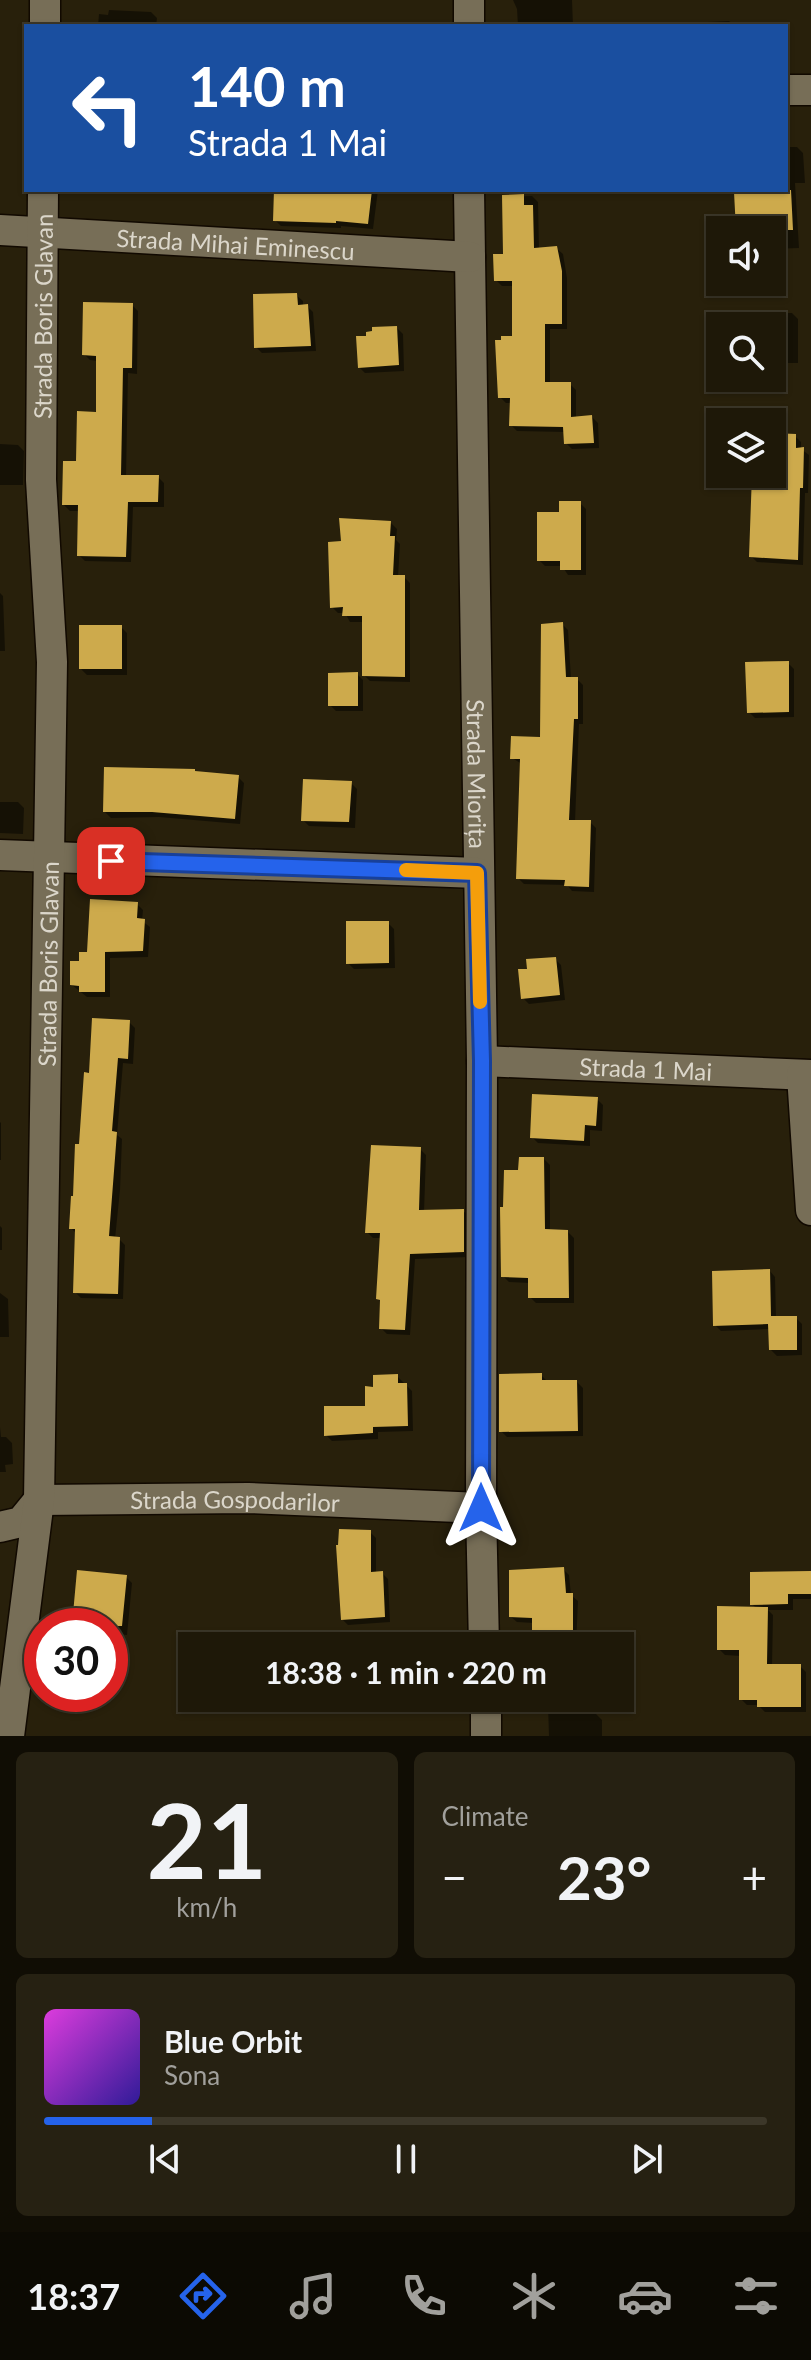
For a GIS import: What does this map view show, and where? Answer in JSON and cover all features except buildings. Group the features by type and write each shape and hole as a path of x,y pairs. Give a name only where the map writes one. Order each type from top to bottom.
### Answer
{"street":[{"path":"45,0 45,24"},
{"path":"469,0 469,24"},
{"name":"Strada Boris Glavan","path":"9,1736 39,1500 52,662 41,480 43,192"},
{"name":"Strada Miorița","path":"469,192 482,1061 484,1632"},
{"name":"Strada Mihai Eminescu","path":"0,230 470,257"},
{"path":"0,855 477,873"},
{"name":"Strada 1 Mai","path":"482,1061 807,1075"},
{"path":"807,1075 811,1210"},
{"name":"Strada Gospodarilor","path":"39,1500 248,1498 481,1508"},
{"path":"0,1527 21,1522 39,1500"},
{"path":"486,1712 486,1736"}],"slow traffic":[{"path":"406,870 477,873 480,1002"}],"route":[{"path":"111,861 477,873 482,1061 481,1508"}]}
